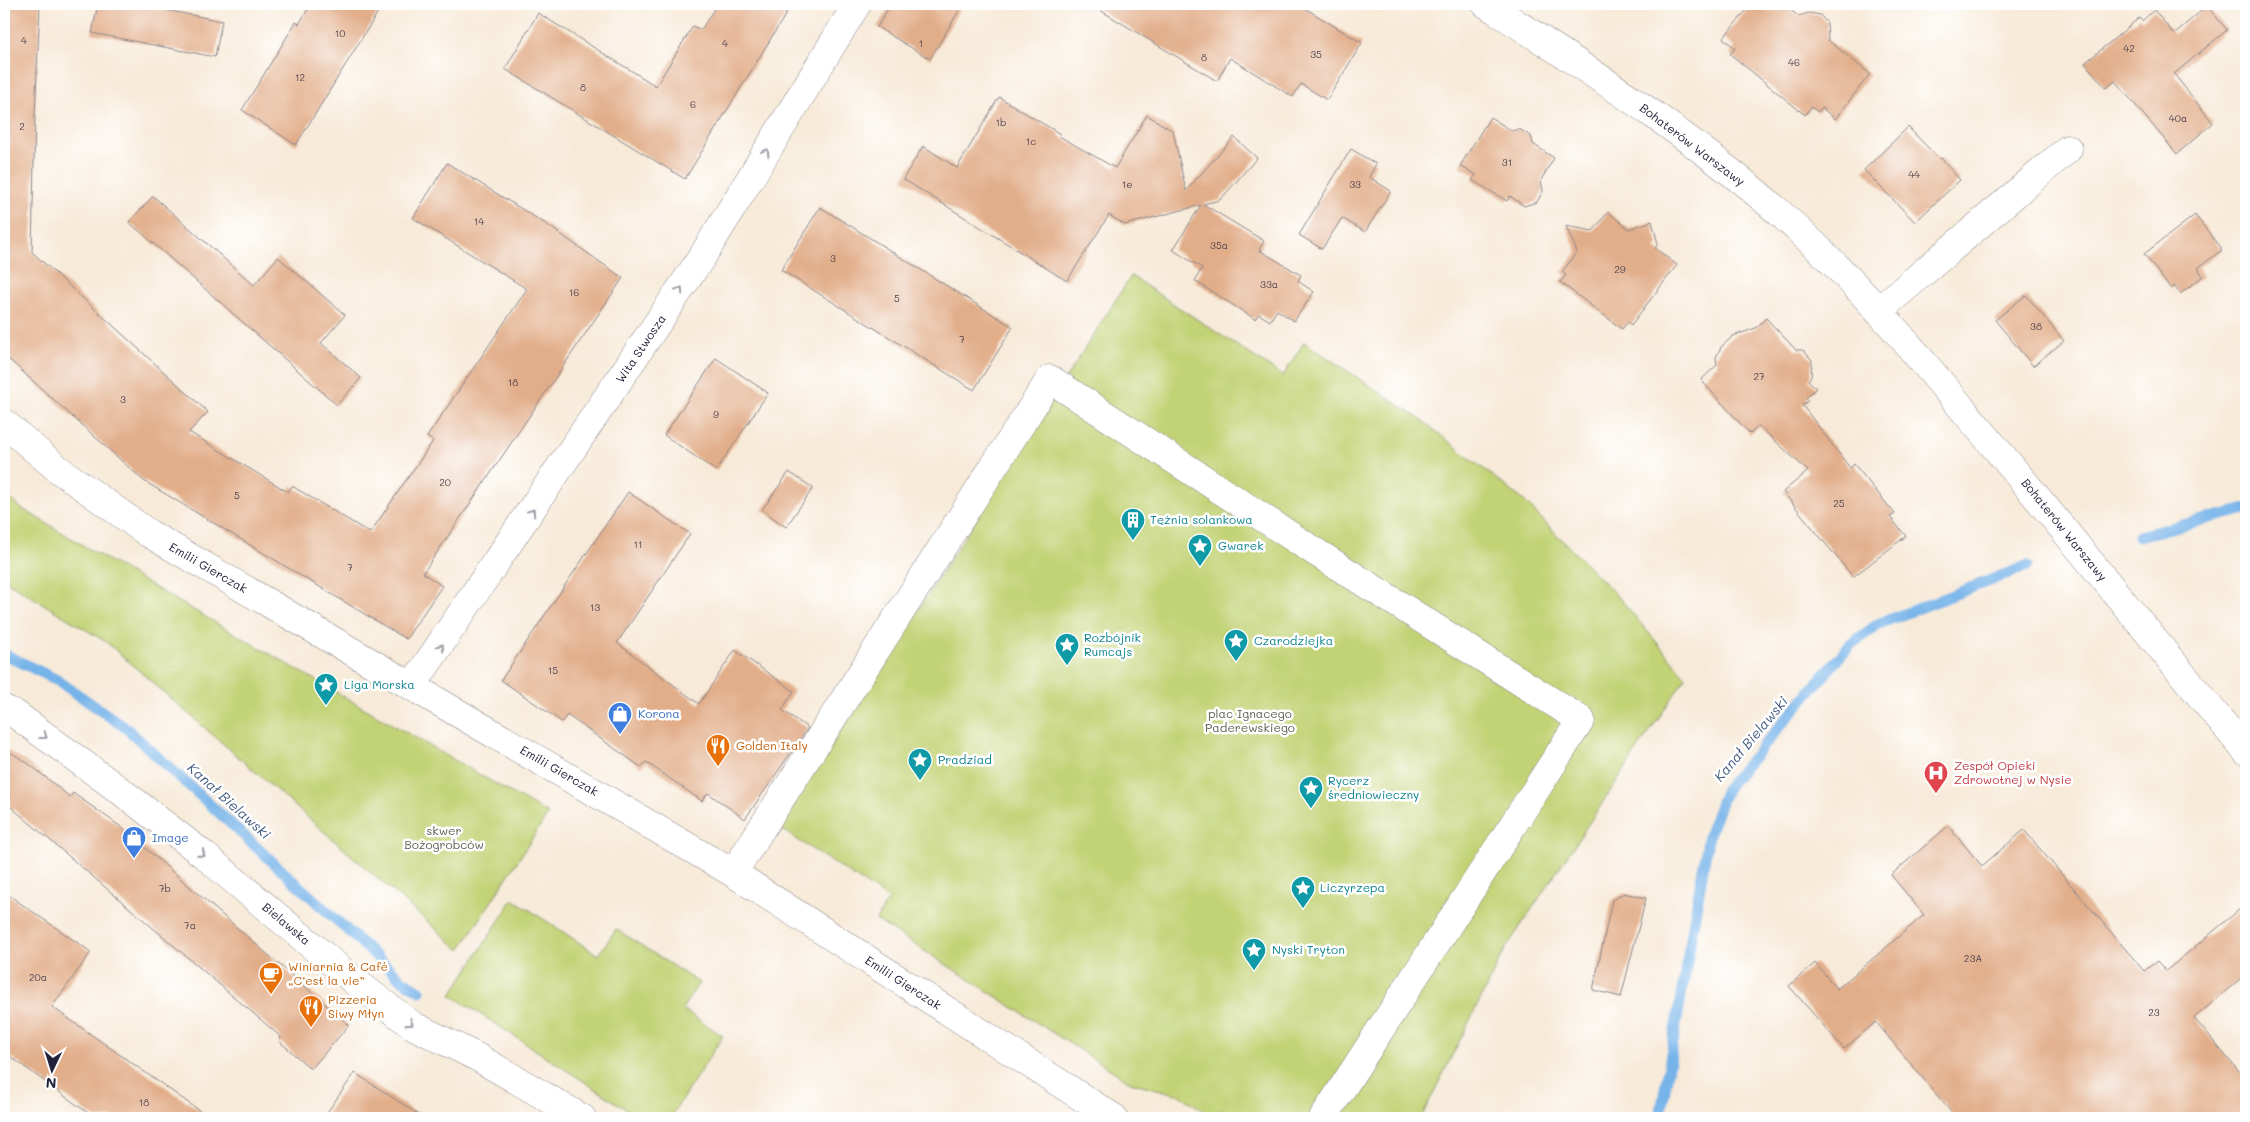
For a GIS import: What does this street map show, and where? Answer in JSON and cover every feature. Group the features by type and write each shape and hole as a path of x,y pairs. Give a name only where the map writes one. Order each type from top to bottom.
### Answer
{"street":[{"name":"Wita Stwosza","path":"412,686 465,611 702,257 857,4"},
{"name":"Bohaterów Warszawy","path":"1486,4 1641,105 1748,187 1805,235 1878,311 2036,495 2246,751"},
{"path":"1878,311 2068,149"},
{"path":"733,873 1050,379 1581,720 1323,1118"},
{"name":"Emilii Gierczak","path":"4,423 58,469 148,533 733,873 1114,1118"},
{"name":"Bielawska","path":"4,709 15,714 122,792 204,855 354,980 412,1025 477,1058 582,1118"}],"green space":[{"name":"plac Ignacego Paderewskiego","path":"1131,276 1283,376 1304,342 1423,421 1523,500 1621,600 1686,677 1506,948 1421,1118 1236,1118 1222,1109 1215,1118 1180,1095 1130,1082 876,920 889,899 779,828"},
{"name":"skwer Bożogrobców","path":"4,493 21,508 131,574 548,814 460,950 106,642 4,580"},
{"path":"513,899 598,955 616,929 699,983 682,1009 723,1036 670,1118 640,1118 451,995"}],"building":[{"path":"4,4 40,4 32,252 208,412 189,432 288,492 292,486 370,533 433,441 427,437 527,289 413,218 447,163 546,224 623,278 423,573 442,586 406,639 144,481 4,355"},
{"path":"98,4 135,4 222,21 215,57 92,33"},
{"path":"311,4 383,4 296,145 242,110 296,22 299,24"},
{"path":"717,4 792,4 685,179 505,69 538,13 656,86 693,26 701,30"},
{"path":"891,4 963,4 930,59 877,27"},
{"path":"1090,4 1298,4 1362,43 1327,100 1301,84 1293,97 1230,58 1217,81"},
{"path":"1752,4 1783,4 1798,16 1809,13 1820,15 1827,23 1828,40 1870,74 1835,119 1822,108 1818,112 1811,107 1805,115 1730,54 1735,48 1723,38"},
{"path":"2207,6 2227,30 2174,74 2213,123 2177,154 2115,81 2106,88 2085,63 2139,18 2142,21 2154,10 2174,34"},
{"path":"999,97 1060,134 1059,136 1115,168 1147,115 1173,131 1186,191 1234,137 1257,158 1220,200 1203,204 1264,241 1259,250 1301,275 1298,281 1314,292 1294,321 1277,310 1270,321 1259,314 1255,319 1195,281 1202,268 1173,250 1201,205 1125,225 1109,215 1067,281 903,179 923,146 957,168"},
{"path":"1490,117 1512,131 1519,129 1531,136 1533,144 1554,158 1541,180 1543,191 1537,202 1524,206 1510,196 1507,201 1472,180 1476,175 1460,166"},
{"path":"1908,127 1939,159 1941,158 1960,180 1915,222 1864,170"},
{"path":"1351,149 1376,164 1369,177 1391,191 1365,232 1342,218 1322,249 1299,235"},
{"path":"153,196 254,285 278,257 345,315 321,343 361,378 337,405 129,222"},
{"path":"820,207 1013,327 974,390 781,270"},
{"path":"1608,212 1629,229 1652,221 1658,244 1655,248 1677,265 1631,325 1628,322 1622,329 1560,282 1566,275 1562,272 1577,252 1566,226 1593,231"},
{"path":"2195,215 2222,250 2198,268 2203,276 2180,294 2174,286 2171,289 2144,254"},
{"path":"2026,295 2064,341 2033,366 1995,320"},
{"path":"1766,318 1796,350 1803,350 1812,360 1811,377 1808,380 1816,388 1806,398 1808,401 1802,405 1850,468 1854,464 1895,514 1890,517 1906,536 1853,577 1783,492 1808,471 1759,426 1750,434 1701,380 1717,365 1716,357 1721,347 1733,336 1756,328"},
{"path":"716,358 768,393 716,471 664,435"},
{"path":"789,472 813,488 786,527 762,510"},
{"path":"628,492 690,534 617,643 699,704 735,650 794,691 782,710 808,728 745,819 708,793 702,801 646,762 641,767 567,715 562,722 501,680"},
{"path":"4,748 29,764 70,797 73,793 121,827 349,1025 311,1069 279,1041 281,1037 4,801"},
{"path":"1948,826 1982,866 2024,830 2144,971 2157,961 2166,971 2246,904 2246,974 2194,1018 2246,1080 2246,1118 1956,1118 1876,1022 1844,1049 1789,986 1815,963 1837,989 1924,915 1891,875"},
{"path":"4,892 91,952 52,1007 210,1118 95,1118 4,1052"},
{"path":"1624,893 1646,898 1621,997 1593,990 1612,900"},
{"path":"355,1073 424,1118 323,1118"}],"waterway":[{"name":"Kanał Bielawski","path":"2139,536 2246,509"},
{"name":"Kanał Bielawski","path":"1660,1118 1709,834 1726,789 1850,645 1878,624 2027,566"},
{"name":"Kanał Bielawski","path":"4,654 57,680 126,728 402,980 420,991"}],"place":[{"name":"Tężnia solankowa","path":"1133,541"},
{"name":"Gwarek","path":"1200,567"},
{"name":"Czarodziejka","path":"1236,662"},
{"name":"Rozbójnik Rumcajs","path":"1067,666"},
{"name":"Liga Morska","path":"326,706"},
{"name":"Korona","path":"620,735"},
{"name":"Golden Italy","path":"718,767"},
{"name":"Pradziad","path":"920,781"},
{"name":"Zespół Opieki Zdrowotnej w Nysie","path":"1936,794"},
{"name":"Rycerz średniowieczny","path":"1311,809"},
{"name":"Image","path":"134,859"},
{"name":"Liczyrzepa","path":"1303,909"},
{"name":"Nyski Tryton","path":"1254,971"},
{"name":"Winiarnia & Café „C’est la vie”","path":"271,995"},
{"name":"Pizzeria Siwy Młyn","path":"311,1028"}]}
